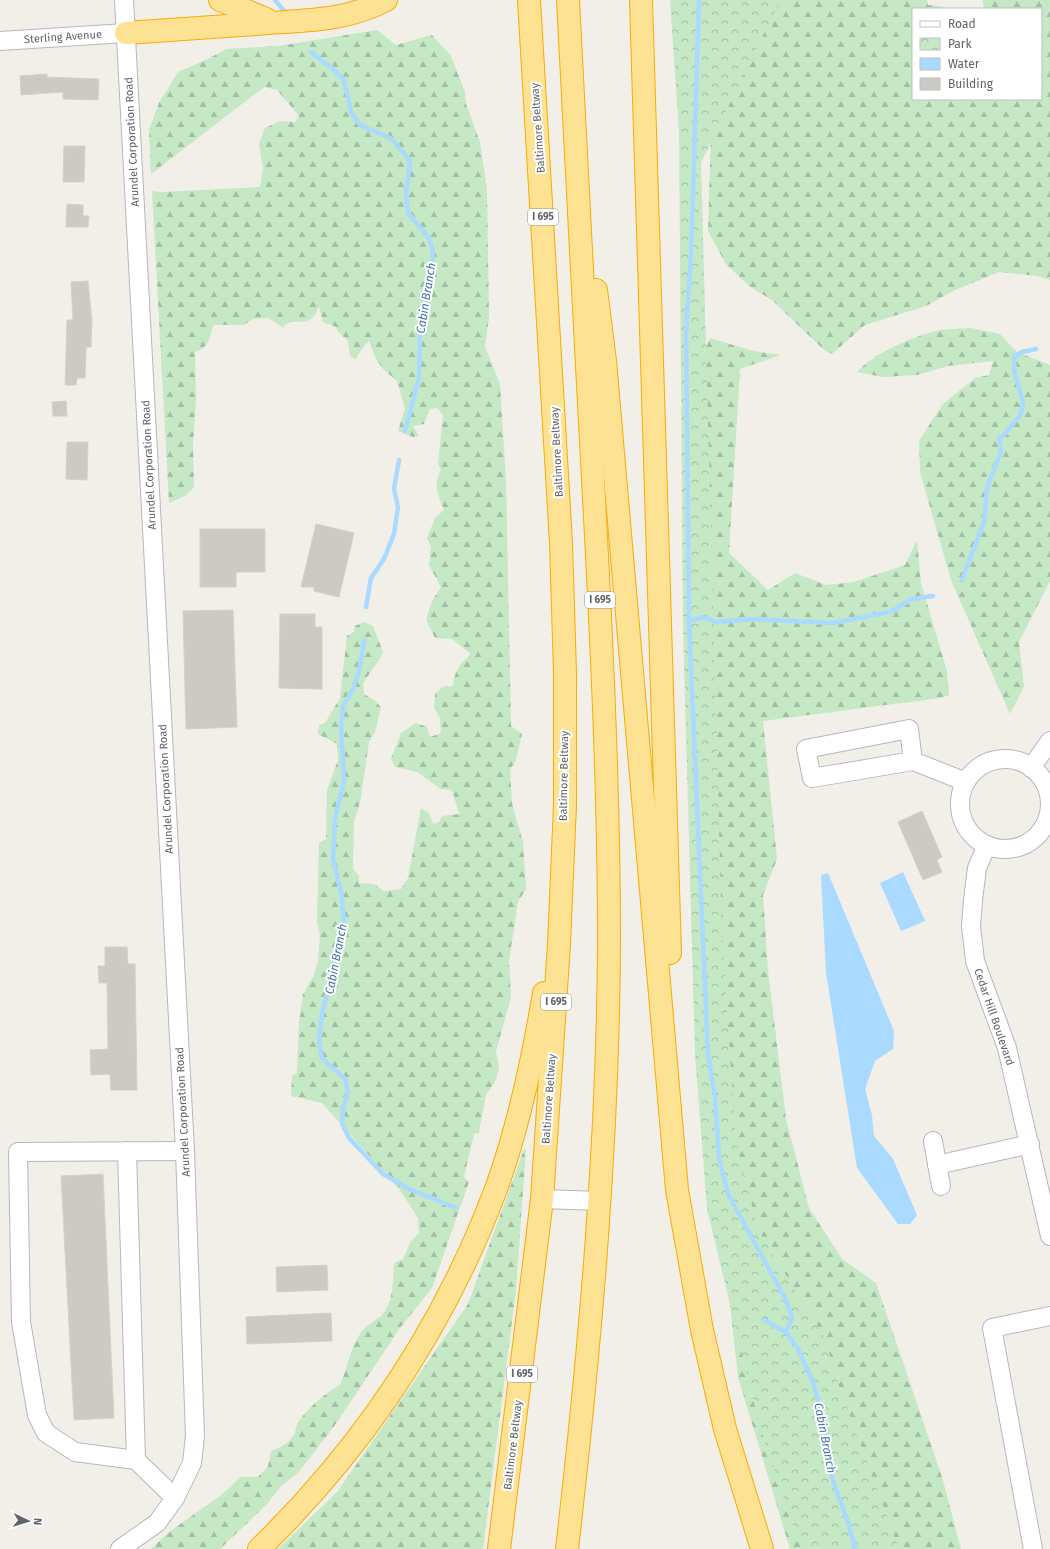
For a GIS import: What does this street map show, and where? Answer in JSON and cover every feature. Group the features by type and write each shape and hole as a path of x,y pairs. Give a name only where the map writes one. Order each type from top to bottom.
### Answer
{"highway":[{"path":"220,0 248,13 275,22"},
{"path":"126,33 275,22 314,22 345,16 372,8 386,0"},
{"name":"Baltimore Beltway","path":"499,1549 542,1199 559,944 564,805 565,673 561,543 529,0"},
{"name":"I 695","path":"567,1549 583,1409 600,1201 609,945 607,804 602,659 568,0"},
{"path":"641,0 677,1190"},
{"path":"574,95 605,361 677,1190 702,1330 726,1429 762,1549"},
{"path":"259,1549 283,1526 328,1476 371,1424 408,1369 441,1312 471,1249 496,1188 511,1142 536,1042 544,993 564,805"}],"street":[{"name":"Arundel Corporation Road","path":"120,1549 158,1522 176,1498 192,1463 194,1436 185,1151 124,0"},
{"name":"Sterling Avenue","path":"0,41 126,33"},
{"path":"913,761 909,729 806,749 812,778 913,761 966,782"},
{"path":"1031,768 1050,741"},
{"path":"1000,760 1014,760 1031,768 1038,774 1046,785 1050,799 1049,818 1036,837 1024,845 1011,849 997,849 987,845 972,835 964,824 960,810 961,796 966,782 974,771 986,763 1000,760"},
{"name":"Cedar Hill Boulevard","path":"987,845 977,868 973,900 971,926 975,961 1007,1048 1050,1236"},
{"path":"933,1141 941,1186"},
{"path":"937,1165 1030,1144"},
{"path":"127,1151 136,1460"},
{"path":"176,1498 136,1460 75,1452 46,1433 37,1414 21,1322 18,1152 185,1151"},
{"path":"542,1199 600,1201"},
{"path":"1033,1549 992,1328 1050,1316"}],"green space":[{"path":"670,0 780,0 701,163 722,937 736,1142 758,1230 825,1338 836,1378 899,1549 801,1549 760,1428 707,1209 695,1054 683,625 679,131"},
{"path":"715,0 927,0 928,5 945,8 912,8 912,100 1042,100 1042,8 984,8 983,0 1050,0 1050,280 1038,276 999,272 955,290 926,306 865,325 832,354 824,350 772,300 749,286 726,264 708,231"},
{"path":"377,30 396,45 432,35 451,56 465,92 466,104 480,142 487,190 489,317 485,347 500,384 506,480 511,726 522,734 516,760 510,770 512,804 523,842 526,889 518,902 509,961 511,997 496,1051 499,1067 496,1080 486,1095 479,1132 474,1134 464,1177 469,1182 432,1288 400,1328 335,1425 298,1473 282,1485 267,1504 220,1549 151,1549 172,1530 219,1497 240,1477 258,1477 268,1466 271,1451 288,1442 295,1433 298,1422 308,1410 328,1392 340,1385 354,1346 360,1334 367,1326 381,1316 391,1298 394,1263 403,1259 411,1241 419,1233 418,1218 400,1190 322,1103 291,1096 292,1076 297,1073 299,1023 303,994 314,975 318,961 320,935 317,922 319,843 326,839 327,790 338,760 337,744 318,734 319,725 325,723 340,698 347,636 354,632 355,626 364,622 373,626 383,652 363,683 364,694 374,700 381,707 375,732 369,742 360,803 354,821 353,869 359,876 359,883 374,884 384,891 401,889 408,878 421,808 429,813 433,824 439,822 442,816 459,814 452,790 441,789 417,772 395,767 391,758 401,733 416,723 427,727 430,737 441,733 440,718 434,708 435,694 442,687 453,686 458,668 471,654 452,639 435,638 426,620 432,601 441,587 429,565 431,547 427,538 435,518 444,510 437,490 438,475 441,470 438,464 443,415 437,408 430,409 424,424 413,426 419,436 413,437 398,431 405,408 397,381 384,370 376,359 369,341 363,347 356,359 350,356 348,341 338,332 336,327 323,322 319,307 314,316 308,321 289,323 283,328 269,318 253,319 244,325 213,325 210,338 206,345 195,352 196,399 193,445 194,487 185,496 169,503 152,191 162,192 260,187 263,168 259,144 265,128 280,121 295,122 299,116 277,90 264,87 151,174 149,130 159,103 178,72 208,59 226,49 278,46"},
{"path":"971,328 1000,334 1017,352 1050,365 1050,581 1019,642 1024,687 1010,714 951,580 920,472 919,441 942,405 975,378 989,375 993,361 948,366 917,375 883,377 857,372 873,358 908,340 941,330"},
{"path":"710,338 753,351 781,355 740,369 729,553 768,590 795,573 826,585 854,582 905,565 917,540 921,583 947,671 949,695 940,698 763,721 777,859 763,895 768,971 786,1119 809,1208 842,1259 876,1283 942,1477 961,1549 790,1549 738,1377 697,1004 703,354"},
{"path":"524,1149 526,1149 516,1290 483,1549 278,1549 337,1492 468,1304"}],"water":[{"path":"903,872 925,921 901,931 880,883"},
{"path":"828,873 894,1031 893,1049 875,1061 865,1089 872,1115 874,1136 893,1159 917,1215 910,1224 898,1224 857,1168 826,973 821,875"}],"building":[{"path":"47,74 47,77 99,79 98,100 63,99 63,92 21,95 20,76"},
{"path":"64,146 85,146 84,182 63,182"},
{"path":"67,204 83,205 83,216 89,216 88,227 66,227"},
{"path":"88,281 92,321 91,347 86,347 85,378 77,378 76,385 65,385 67,320 73,320 71,282"},
{"path":"66,401 67,416 53,416 52,402"},
{"path":"67,442 88,442 87,480 66,479"},
{"path":"316,524 354,533 339,597 314,591 314,587 301,587"},
{"path":"200,529 265,529 265,572 236,572 236,587 200,587"},
{"path":"233,610 237,727 186,729 183,611"},
{"path":"280,614 315,614 315,627 322,627 322,689 279,688"},
{"path":"922,811 942,857 937,860 942,872 923,880 898,822"},
{"path":"105,947 127,947 128,964 135,964 137,1090 111,1090 110,1074 91,1075 90,1050 108,1049 107,983 99,983 98,966 105,966"},
{"path":"103,1174 114,1418 74,1420 61,1176"},
{"path":"327,1265 328,1290 277,1292 276,1267"},
{"path":"331,1313 332,1341 247,1344 246,1317"}],"waterway":[{"name":"Cabin Branch","path":"275,0 284,11"},
{"path":"699,0 691,256 686,330 689,621 708,1055 715,1096 719,1158 728,1194 786,1300 792,1318 786,1332"},
{"name":"Cabin Branch","path":"311,52 344,80 351,112 360,125 392,139 410,161 406,194 408,213 429,238 433,252 431,279 420,327 419,378 405,431"},
{"path":"962,580 984,522 987,488 1001,451 999,438 1004,435 1021,414 1023,402 1015,374 1014,357 1022,352 1036,349"},
{"name":"Cabin Branch","path":"366,607 371,578 384,559 394,534 398,507 394,489 399,460"},
{"path":"689,621 704,617 715,622 753,619 833,623 890,612 912,599 933,596"},
{"name":"Cabin Branch","path":"364,641 359,672 352,691 343,706 341,727 344,780 335,819 333,859 341,892 344,921 322,1014 319,1040 322,1058 345,1079 348,1091 343,1109 342,1124 349,1138 383,1174 407,1188 456,1208"},
{"name":"Cabin Branch","path":"764,1320 786,1332 798,1349 813,1382 825,1425 833,1481 848,1522 855,1549"}]}
